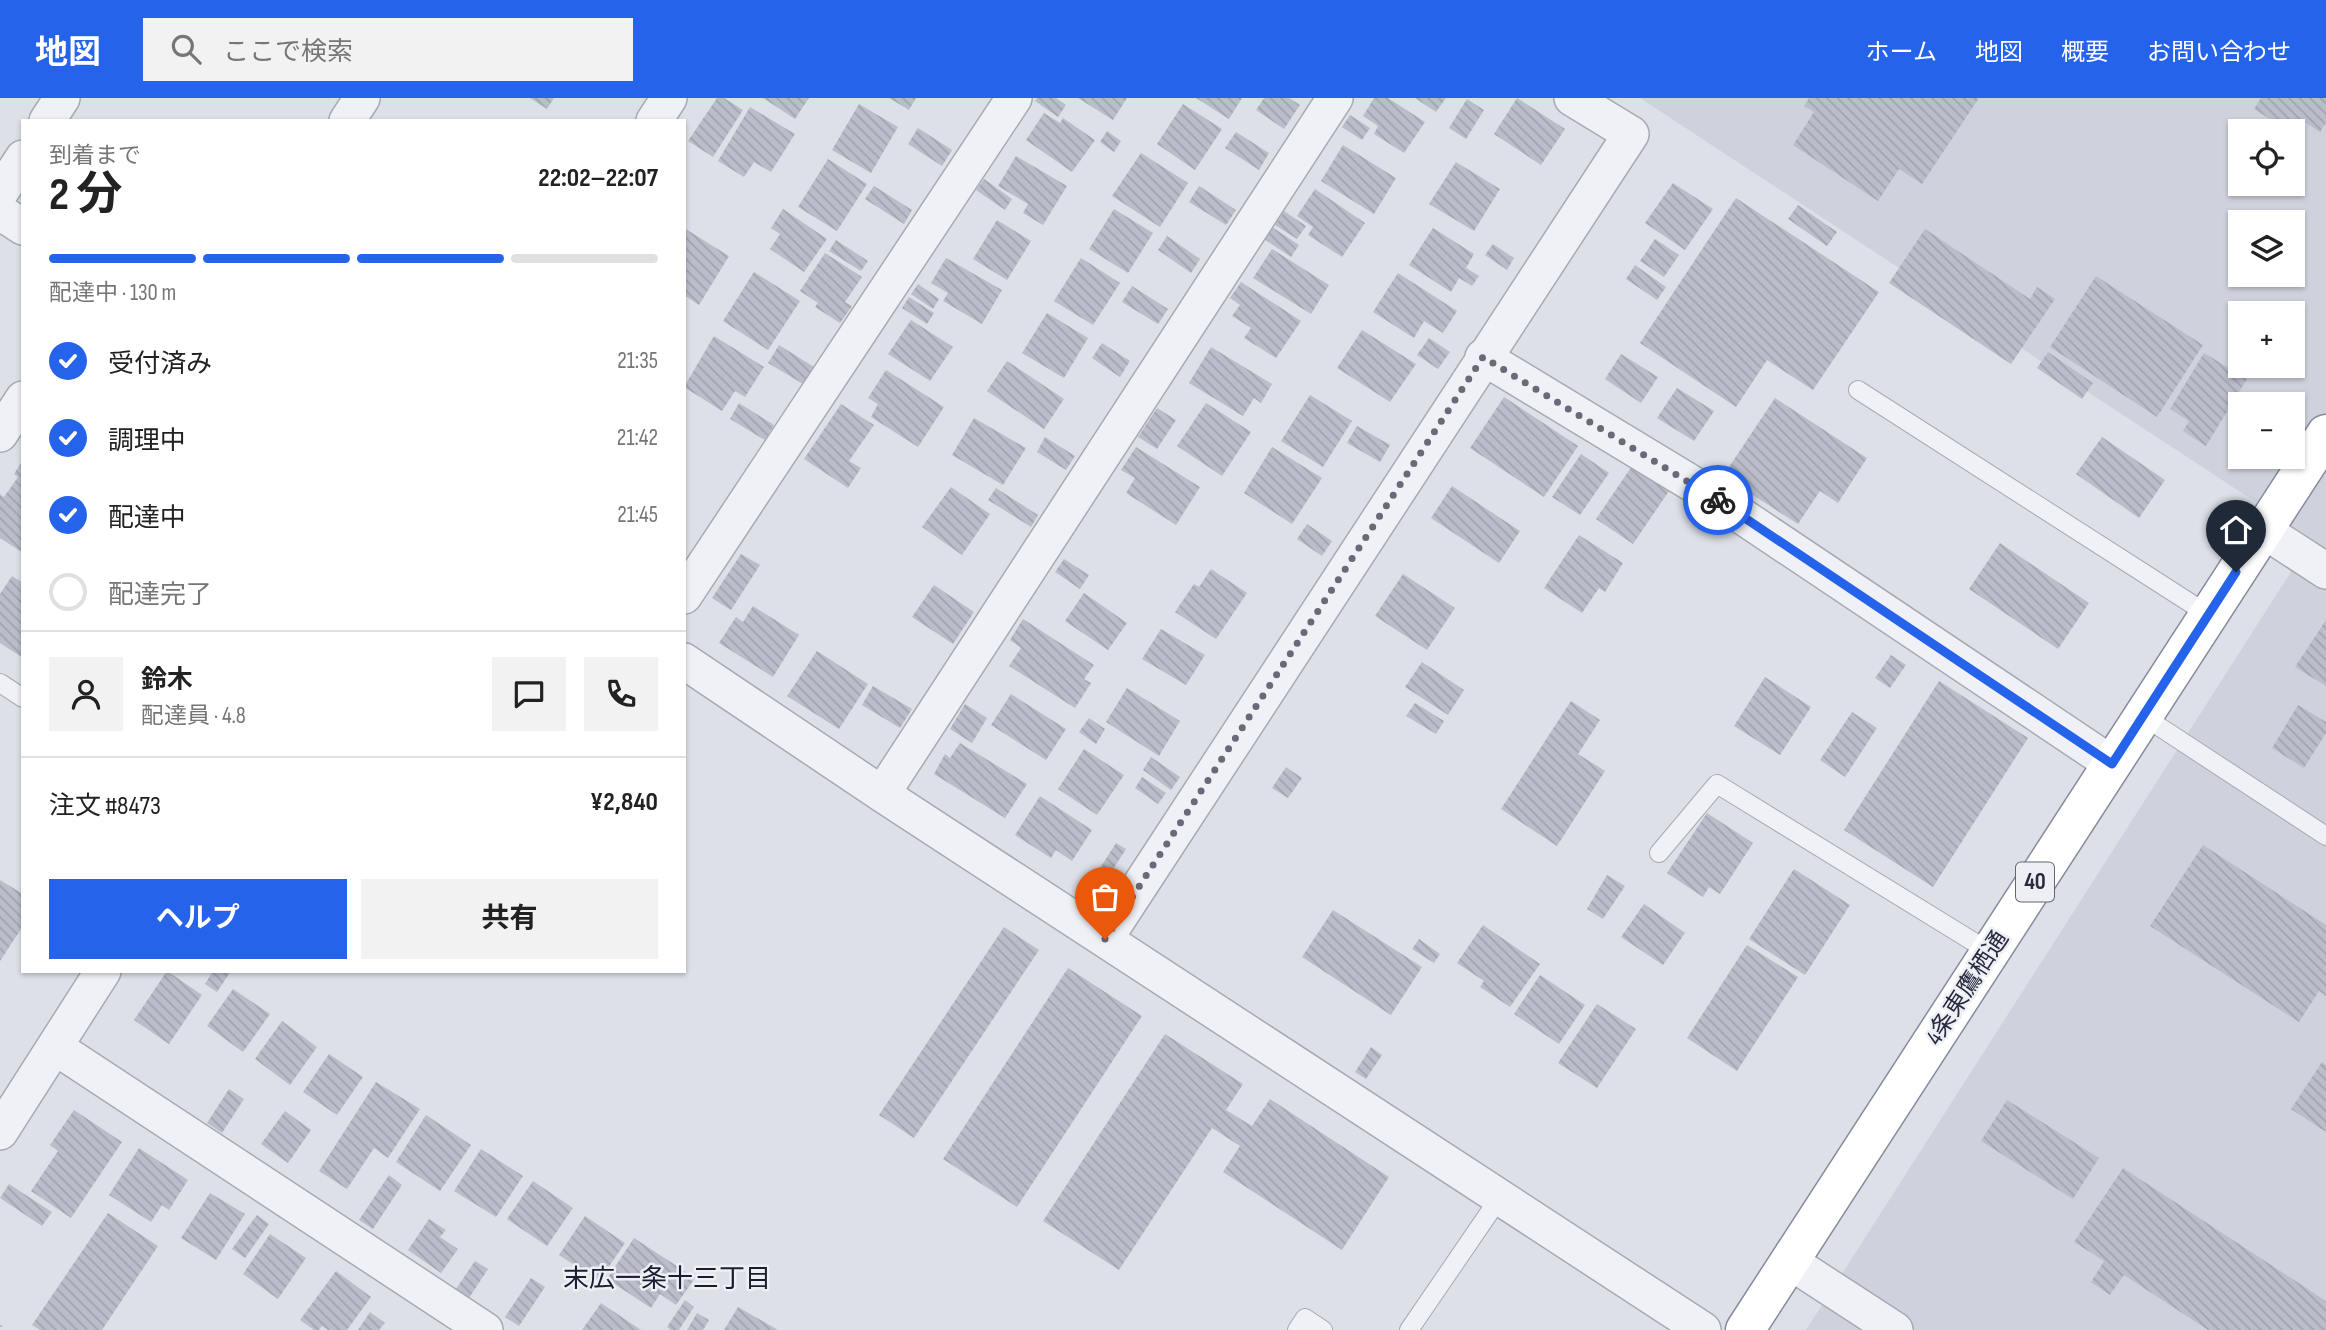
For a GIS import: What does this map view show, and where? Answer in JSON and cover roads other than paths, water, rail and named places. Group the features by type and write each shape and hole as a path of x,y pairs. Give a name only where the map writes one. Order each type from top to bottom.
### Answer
{"highway":[{"name":"4条東鷹栖通","path":"1745,1330 2326,434"}],"street":[{"path":"48,119 62,98"},
{"path":"348,119 362,98"},
{"path":"655,119 668,98"},
{"path":"686,593 1014,98"},
{"path":"882,794 1335,98"},
{"path":"1105,939 1630,134 1572,98"},
{"path":"0,193 21,161"},
{"path":"0,212 21,226"},
{"path":"1483,357 1706,492 2112,764"},
{"path":"0,434 21,403"},
{"path":"2263,530 2326,571"},
{"path":"686,662 882,794 1703,1330"},
{"path":"0,1132 102,973"},
{"path":"55,1047 485,1330"},
{"path":"1790,1261 1895,1330"}],"lane":[{"path":"1858,390 2209,615"},
{"path":"0,682 21,697"},
{"path":"2143,716 2326,836"},
{"path":"1659,853 1717,784 1990,952"},
{"path":"1409,1330 1500,1197"},
{"path":"1297,1330 1305,1318 1323,1330"}],"district":[{"name":"末広一条十三丁目","path":"667,1279"}]}
